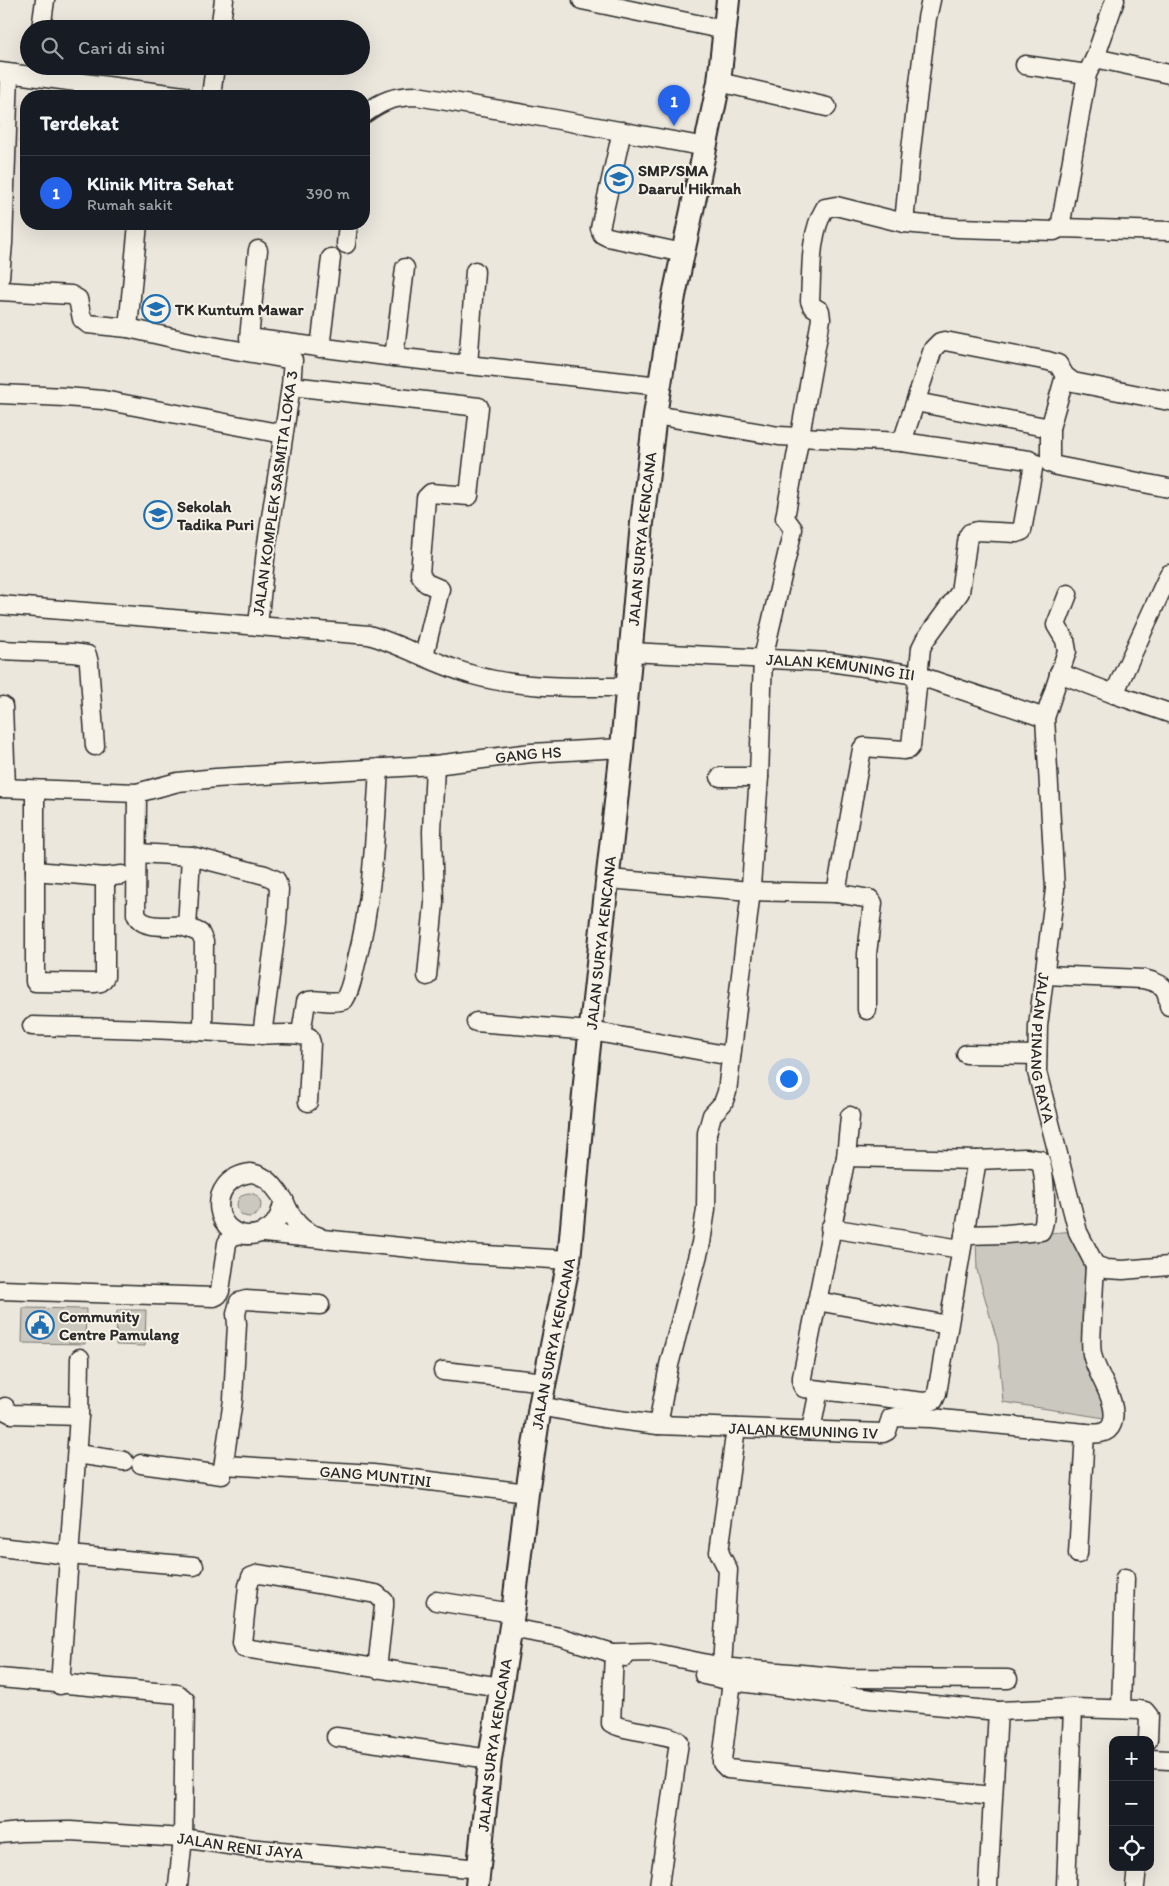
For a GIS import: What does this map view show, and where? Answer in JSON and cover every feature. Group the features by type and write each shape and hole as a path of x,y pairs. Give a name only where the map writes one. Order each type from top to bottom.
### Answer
{"main road":[{"name":"JALAN SURYA KENCANA","path":"478,1878 490,1759 511,1621 527,1493 540,1406 569,1260 591,1031 622,748 642,524 656,415 673,304 719,82 728,0"}],"street":[{"path":"42,20 45,0"},
{"path":"221,20 224,0"},
{"path":"582,0 725,30"},
{"path":"904,223 912,140 927,18 931,0"},
{"path":"1060,228 1091,66 1115,0"},
{"path":"1026,65 1091,66 1169,74"},
{"path":"0,277 3,244 5,73 20,72"},
{"path":"50,75 133,90"},
{"path":"212,90 214,75"},
{"path":"719,82 827,107"},
{"path":"370,110 380,103 400,96 417,96 706,147"},
{"path":"622,131 600,228 602,234 608,237 683,253"},
{"path":"658,1425 669,1365 701,1244 706,1209 707,1132 712,1115 723,1103 727,1092 750,891 759,777 763,658 793,529 785,518 821,319 820,311 812,306 810,301 814,238 821,215 825,208 836,206 904,223 958,228 1054,231 1060,228 1169,231"},
{"path":"0,291 70,295 78,299 82,319 88,324 128,328 137,230"},
{"path":"346,244 347,230"},
{"path":"258,250 249,338 394,357 660,386"},
{"path":"320,348 331,258"},
{"path":"394,357 406,268"},
{"path":"468,365 475,271"},
{"name":"JALAN KOMPLEK SASMITA LOKA 3","path":"128,328 195,343 293,360 291,386 266,550 258,625"},
{"path":"902,442 933,349 940,342 945,341 1053,362 1058,364 1065,376 1073,382 1169,401"},
{"path":"1065,376 1050,428 1048,459 1052,465 1169,488"},
{"path":"291,386 480,407 469,496 431,493 426,498 420,574 426,583 440,589 424,656"},
{"path":"0,394 103,400 283,434"},
{"path":"921,403 1050,428"},
{"path":"656,415 757,434 800,438 902,442 1029,460 1033,461 1035,466 1022,531 1017,533 970,532 960,592 921,648 912,746 904,750 864,747 862,749 836,893"},
{"path":"1114,694 1169,574"},
{"path":"1045,718 1067,651 1067,645 1056,625 1068,594"},
{"path":"0,605 369,635 392,642 473,675 504,681 557,686 626,687"},
{"path":"0,650 87,655 95,746"},
{"name":"JALAN KEMUNING III","path":"630,652 830,662 918,675 1045,718"},
{"path":"1060,673 1169,713"},
{"path":"3,706 3,788"},
{"name":"JALAN PINANG RAYA","path":"1045,718 1054,889 1038,1026 1037,1072 1078,1232 1095,1265"},
{"name":"GANG HS","path":"3,788 137,792 178,782 216,778 435,765 531,753 622,748"},
{"path":"427,976 434,903 432,832 435,765"},
{"path":"301,1034 306,1002 310,1000 334,1003 344,1000 352,978 362,942 369,896 379,768"},
{"path":"720,777 759,777"},
{"path":"35,790 35,871 35,982 101,982 105,978 113,876 35,871"},
{"path":"137,792 137,918 149,925 187,928 200,933 204,942 203,1031"},
{"path":"137,853 191,856 265,875 276,880 279,889 277,923 262,1035"},
{"path":"187,928 191,856"},
{"path":"609,879 750,891 836,893 870,899 873,902 867,954 866,1010"},
{"path":"1044,975 1143,979 1159,983 1168,992 1169,1006"},
{"path":"476,1022 591,1031 731,1056"},
{"path":"32,1026 203,1031 262,1035 301,1034 309,1037 312,1043 308,1102"},
{"path":"966,1054 1037,1055"},
{"path":"850,1116 846,1157 830,1228 818,1301 801,1383 804,1388 924,1402 934,1400 937,1393 977,1160"},
{"path":"830,1228 962,1242 1040,1231 1044,1225 1043,1177 1040,1160 1026,1158 977,1160 846,1157"},
{"path":"331,1238 313,1235 303,1229 288,1211 284,1200 274,1184 259,1174 242,1174 233,1178 222,1191 219,1208 226,1225 232,1231 250,1236 264,1232 469,1254 569,1260"},
{"path":"264,1232 278,1218 284,1200"},
{"path":"0,1290 214,1297 220,1293 227,1243 231,1238 240,1234"},
{"path":"1078,1554 1085,1433 1098,1434 1108,1430 1112,1424 1114,1412 1092,1355 1095,1265 1106,1270 1169,1266"},
{"path":"76,1454 221,1476 223,1474 233,1392 236,1314 239,1302 246,1300 320,1305"},
{"path":"818,1301 948,1325"},
{"path":"60,1685 79,1416 80,1358"},
{"path":"443,1371 546,1382"},
{"path":"811,1430 819,1390"},
{"name":"JALAN KEMUNING IV","path":"540,1406 603,1418 658,1425 883,1433 887,1431 891,1418 896,1417 931,1418 1085,1433"},
{"path":"5,1407 6,1411 12,1414 79,1416"},
{"path":"736,1428 719,1552 728,1570 727,1674 722,1764 728,1769 992,1796"},
{"name":"GANG MUNTINI","path":"224,1465 373,1474 527,1493"},
{"path":"0,1546 69,1555 194,1566"},
{"path":"377,1669 384,1601 376,1594 259,1574 251,1577 248,1586 243,1648 377,1669 501,1687"},
{"path":"1121,1708 1125,1578"},
{"path":"436,1601 511,1621 614,1652 640,1662 727,1674 871,1699 998,1711 1074,1708 1140,1710 1148,1713 1149,1716 1148,1736"},
{"path":"614,1652 611,1723 643,1733 674,1737 679,1742 659,1886"},
{"path":"727,1674 847,1678 1008,1678"},
{"path":"0,1678 60,1685 178,1694 185,1700 183,1838 178,1886"},
{"path":"1066,1886 1074,1708"},
{"path":"988,1886 998,1711"},
{"path":"336,1737 490,1759"},
{"path":"1154,1760 1169,1760"},
{"name":"JALAN RENI JAYA","path":"0,1834 70,1831 183,1838 478,1878"},
{"path":"1135,1886 1137,1871"}],"shaded area":[{"path":"249,1193 257,1197 261,1205 257,1213 249,1217 241,1213 237,1205 241,1197"},
{"path":"1078,1231 1111,1419 1003,1402 998,1344 977,1270 976,1238"},
{"path":"23,1308 86,1309 85,1344 22,1343"},
{"path":"117,1310 146,1310 145,1346 116,1345"}],"place":[{"name":"Klinik Mitra Sehat","path":"674,126"},
{"name":"SMP/SMA Daarul Hikmah","path":"619,179"},
{"name":"TK Kuntum Mawar","path":"156,309"},
{"name":"Sekolah Tadika Puri","path":"158,515"},
{"name":"Community Centre Pamulang","path":"40,1325"}]}
